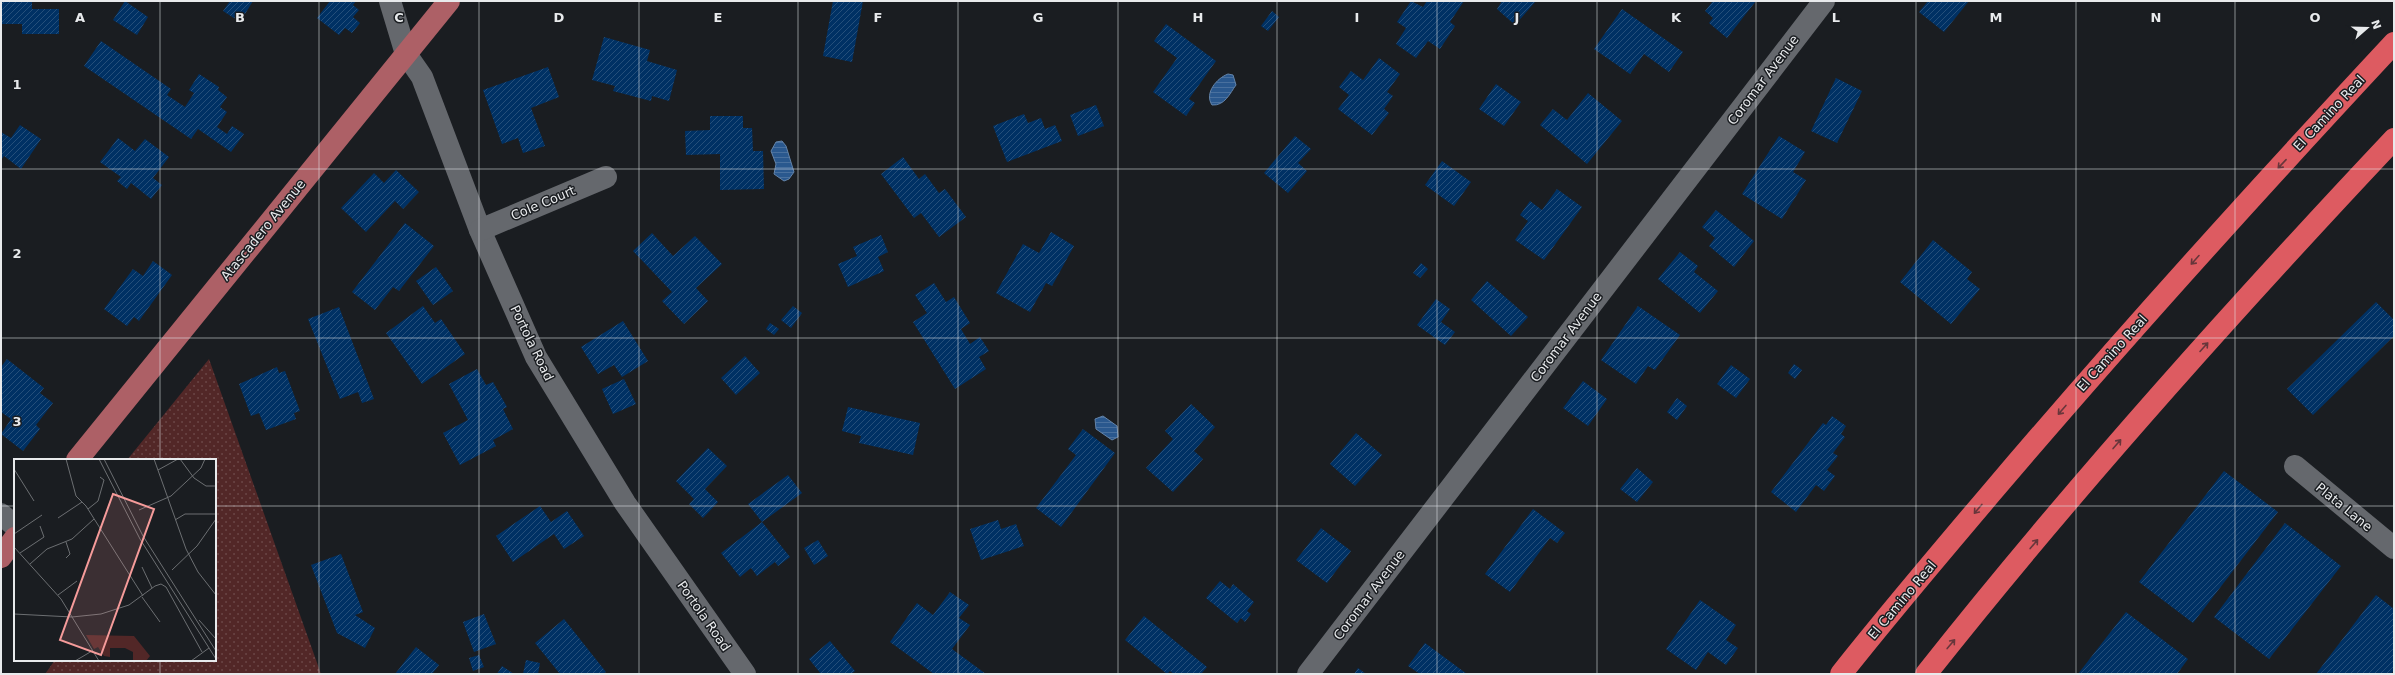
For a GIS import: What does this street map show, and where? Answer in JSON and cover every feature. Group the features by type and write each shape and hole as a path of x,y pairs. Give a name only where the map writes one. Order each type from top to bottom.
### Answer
{"highway":[{"name":"El Camino Real","path":"1842,674 1878,628 2069,401 2242,206 2394,43"},
{"path":"1926,674 2110,452 2198,352 2394,139"},
{"path":"1832,674 1878,628"}],"main road":[{"name":"Atascadero Avenue","path":"78,459 449,1"},
{"path":"1,557 14,539"}],"street":[{"name":"Portola Road","path":"390,1 406,54 422,77 480,230 536,357 625,503 745,674"},
{"name":"Coromar Avenue","path":"1308,674 1824,1"},
{"name":"Cole Court","path":"480,230 606,177"},
{"name":"Plata Lane","path":"2295,466 2394,548"},
{"path":"1,514 14,525"}],"shaded area":[{"path":"209,359 321,674 45,674 54,661 216,661 216,459 128,459"}],"water":[{"path":"1228,74 1233,75 1236,85 1224,101 1217,105 1212,105 1210,96 1213,86 1216,82"},
{"path":"782,141 786,146 794,172 789,179 784,181 774,174 776,164 771,151 776,142"},
{"path":"1103,416 1117,426 1118,437 1112,440 1096,429 1095,419"}],"building":[{"path":"1,1 32,1 32,9 59,9 59,34 22,34 22,24 1,24"},
{"path":"125,1 148,17 137,35 113,20"},
{"path":"230,1 253,1 240,22 223,11"},
{"path":"330,1 356,1 353,5 359,10 353,17 360,23 352,33 345,28 339,35 317,18"},
{"path":"833,1 863,1 852,62 823,56"},
{"path":"1411,1 1423,7 1427,1 1464,1 1450,22 1455,26 1440,49 1428,41 1416,58 1396,44 1406,28 1397,22"},
{"path":"1502,1 1536,1 1515,25 1497,9"},
{"path":"1713,1 1756,1 1727,38 1709,23 1713,18 1705,11"},
{"path":"1928,1 1969,1 1944,32 1919,12"},
{"path":"1622,9 1683,52 1669,72 1644,54 1630,74 1594,49"},
{"path":"1272,11 1279,17 1268,31 1261,26"},
{"path":"1166,24 1216,61 1189,99 1195,103 1186,116 1153,92 1177,58 1154,41"},
{"path":"604,37 650,50 647,61 677,70 669,101 652,96 651,101 613,91 615,86 592,80"},
{"path":"101,41 171,89 167,95 185,107 194,93 189,90 199,74 219,87 218,90 227,97 220,107 227,112 217,127 227,134 232,126 244,134 231,152 198,129 191,139 84,66"},
{"path":"1379,58 1400,74 1387,92 1393,96 1384,109 1389,113 1372,135 1338,109 1349,95 1339,87 1351,71 1363,80"},
{"path":"548,67 559,97 531,108 545,146 523,153 518,138 502,144 483,90"},
{"path":"1836,78 1862,91 1837,143 1811,131"},
{"path":"1496,84 1521,102 1504,126 1479,109"},
{"path":"1588,93 1622,121 1587,164 1540,125 1553,109 1567,120"},
{"path":"1096,105 1104,126 1078,136 1070,115"},
{"path":"1024,114 1028,123 1041,118 1045,129 1055,125 1062,141 1007,162 993,126"},
{"path":"710,116 743,116 743,128 752,128 753,151 763,151 764,189 720,190 720,154 686,155 685,131 710,130"},
{"path":"20,125 41,139 21,169 4,156 1,160 1,132 11,138"},
{"path":"1295,136 1311,149 1298,163 1307,171 1288,193 1264,173"},
{"path":"1779,136 1805,152 1793,172 1806,180 1782,219 1742,194"},
{"path":"118,138 135,151 145,139 169,157 153,178 162,185 151,199 131,183 127,189 117,181 121,177 100,162"},
{"path":"903,157 919,179 925,174 939,193 945,189 966,217 939,237 921,213 914,218 881,174"},
{"path":"1442,161 1471,182 1454,206 1425,185"},
{"path":"396,170 419,192 403,209 395,201 366,232 341,208 374,173 384,183"},
{"path":"1557,189 1582,207 1544,260 1515,240 1528,221 1520,215 1530,201 1542,210"},
{"path":"1716,210 1754,241 1734,267 1709,246 1715,238 1702,227"},
{"path":"405,223 434,246 399,291 393,287 375,310 352,292"},
{"path":"1051,232 1074,246 1052,286 1046,283 1030,312 996,293 1023,244 1039,253"},
{"path":"652,233 673,256 695,236 722,264 696,288 708,301 684,324 662,301 672,292 633,251"},
{"path":"881,235 888,252 878,257 884,271 848,287 838,264 857,256 853,247"},
{"path":"1933,240 1972,272 1967,279 1980,289 1951,324 1900,282"},
{"path":"1680,252 1698,266 1694,272 1718,291 1700,313 1658,279"},
{"path":"153,261 172,275 139,321 134,317 127,326 104,309 133,269 143,276"},
{"path":"1421,263 1428,269 1420,278 1413,273"},
{"path":"436,267 453,291 433,305 416,281"},
{"path":"1487,281 1528,317 1511,336 1471,300"},
{"path":"934,283 946,302 954,297 970,323 961,329 970,344 980,337 989,351 979,357 986,369 955,389 913,322 927,313 915,295"},
{"path":"1436,299 1450,309 1441,322 1455,332 1445,345 1417,325"},
{"path":"2376,302 2394,320 2394,336 2313,415 2287,389"},
{"path":"423,306 435,323 441,319 465,354 422,384 386,333"},
{"path":"793,306 802,313 791,328 781,320"},
{"path":"1638,306 1680,335 1655,370 1648,366 1636,384 1601,360"},
{"path":"339,307 374,399 362,403 358,392 340,399 308,319"},
{"path":"623,321 648,361 622,377 614,365 598,374 581,347"},
{"path":"770,323 779,329 774,335 766,329"},
{"path":"745,356 760,373 736,395 721,378"},
{"path":"7,359 44,388 40,393 53,403 36,425 40,429 23,451 1,434 11,419 1,412 1,367"},
{"path":"1794,364 1802,370 1795,379 1788,373"},
{"path":"1731,365 1750,379 1736,398 1717,384"},
{"path":"277,367 279,373 285,371 300,411 294,413 296,419 266,430 259,413 251,416 239,384"},
{"path":"477,369 486,385 493,382 507,407 503,409 513,429 493,440 496,446 460,465 443,433 468,420 449,384"},
{"path":"624,379 636,404 613,414 602,389"},
{"path":"1583,381 1607,399 1588,426 1563,408"},
{"path":"1677,398 1687,406 1677,420 1667,412"},
{"path":"1191,404 1215,427 1194,451 1203,459 1173,492 1146,468 1173,439 1165,431"},
{"path":"848,407 920,423 913,455 859,443 861,436 842,431"},
{"path":"1832,416 1846,426 1841,434 1845,437 1833,453 1838,456 1827,470 1835,476 1824,491 1816,485 1796,512 1771,492 1823,423 1826,425"},
{"path":"1083,429 1115,453 1061,527 1036,508 1076,455 1068,449"},
{"path":"1356,433 1382,455 1355,486 1330,464"},
{"path":"708,448 727,466 705,489 718,502 703,518 689,504 694,499 676,481"},
{"path":"1637,468 1653,482 1637,502 1620,489"},
{"path":"2224,471 2278,512 2193,623 2139,582"},
{"path":"788,475 802,493 762,522 748,504"},
{"path":"540,506 551,522 567,511 584,536 564,549 554,534 513,562 496,536"},
{"path":"1533,509 1565,533 1557,543 1550,538 1510,592 1485,574"},
{"path":"998,520 1001,529 1016,524 1024,546 981,560 970,529"},
{"path":"762,522 790,557 778,566 775,562 757,576 751,568 740,577 721,553"},
{"path":"2285,523 2341,566 2269,659 2214,617"},
{"path":"1321,528 1351,551 1327,583 1296,560"},
{"path":"818,540 828,556 814,565 804,548"},
{"path":"341,554 363,612 355,615 375,628 365,648 337,633 311,565"},
{"path":"1220,581 1230,589 1233,584 1254,602 1247,611 1251,614 1245,622 1241,618 1237,623 1206,598"},
{"path":"950,592 969,605 959,618 970,625 952,649 986,674 934,674 890,642 917,603 933,615"},
{"path":"2376,595 2394,609 2394,670 2391,674 2316,674"},
{"path":"1700,600 1736,625 1726,640 1738,648 1726,665 1708,652 1696,670 1666,649"},
{"path":"2126,612 2188,659 2177,674 2078,674"},
{"path":"484,614 496,644 474,652 463,622"},
{"path":"1144,616 1207,667 1201,674 1174,674 1170,671 1167,674 1125,640"},
{"path":"564,619 606,672 603,674 560,674 535,643"},
{"path":"830,641 855,671 851,674 821,674 809,659"},
{"path":"1425,643 1467,674 1420,674 1408,666"},
{"path":"416,647 439,665 432,674 395,674"},
{"path":"479,655 484,667 473,671 469,658"},
{"path":"526,660 540,663 538,674 523,674"},
{"path":"502,666 514,674 497,674"},
{"path":"1358,668 1366,674 1354,674"}]}
